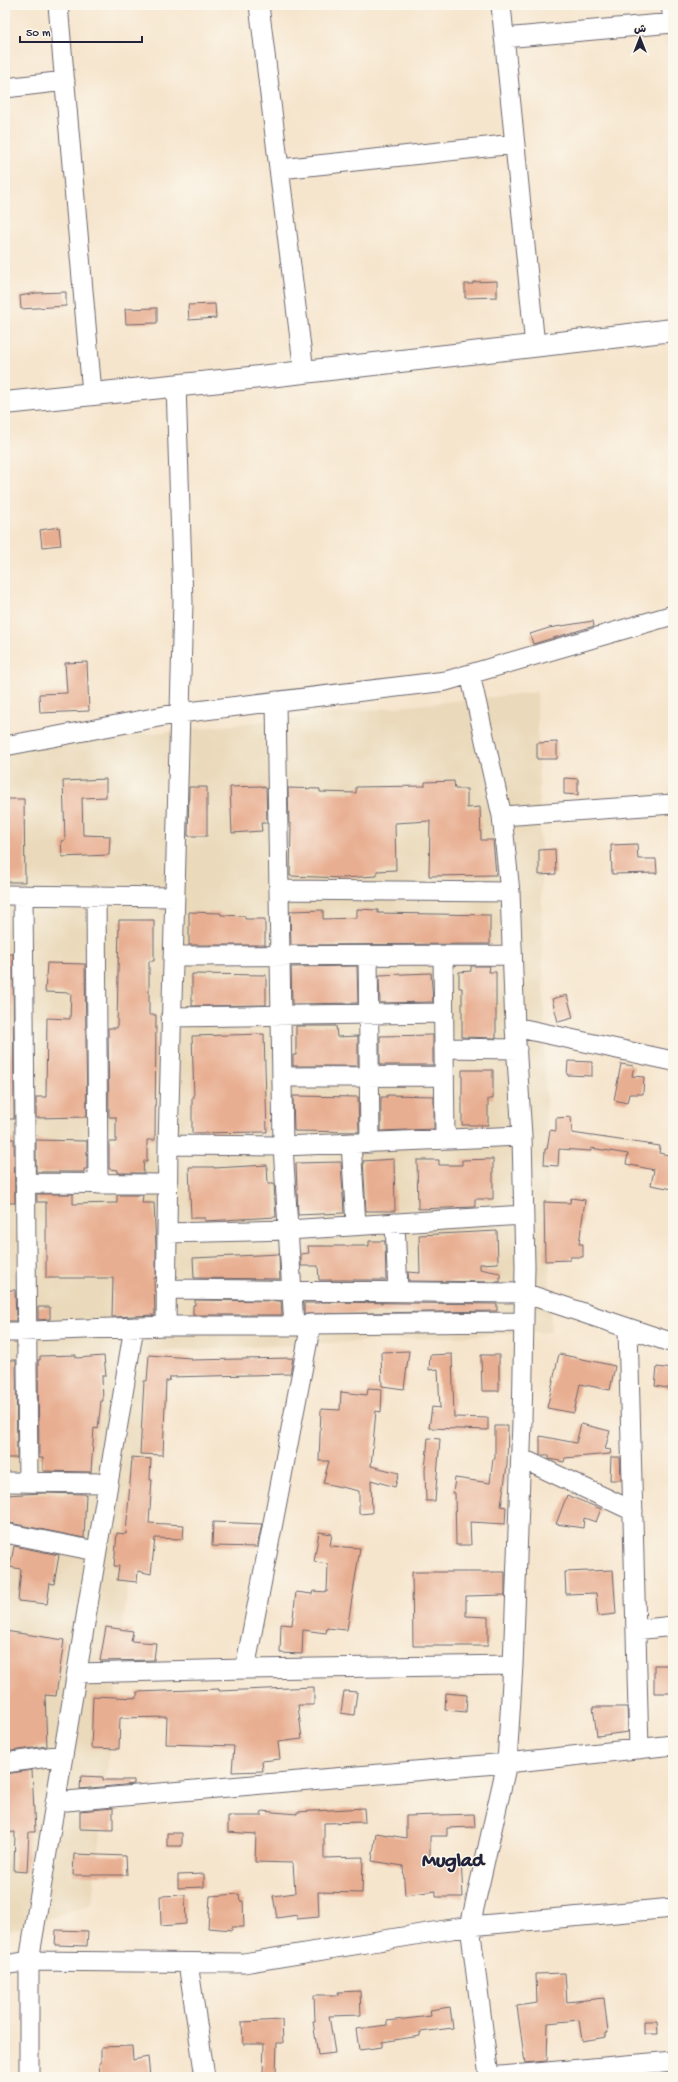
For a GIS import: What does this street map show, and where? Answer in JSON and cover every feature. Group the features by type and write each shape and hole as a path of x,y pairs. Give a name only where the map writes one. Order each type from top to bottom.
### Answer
{"street":[{"path":"58,5 92,394"},
{"path":"259,5 304,372"},
{"path":"501,5 535,346"},
{"path":"504,38 673,22 671,5"},
{"path":"5,88 65,81"},
{"path":"280,169 515,144"},
{"path":"5,403 304,372 673,330"},
{"path":"166,1326 171,1017 183,602 176,385"},
{"path":"5,746 180,713 446,681 673,615"},
{"path":"470,674 502,816 510,892 511,955 522,1136 524,1215 524,1322 521,1458 513,1665 506,1764 470,1926 489,2077 623,2071 673,2062"},
{"path":"245,1669 303,1325 292,1290 282,1146 280,890 276,702"},
{"path":"502,816 673,804"},
{"path":"280,890 510,892"},
{"path":"28,1482 25,1183 14,895 175,897"},
{"path":"96,896 98,1184"},
{"path":"443,955 445,1139"},
{"path":"173,956 511,955"},
{"path":"356,1225 360,1143 369,1077 368,956"},
{"path":"171,1017 444,1013"},
{"path":"515,1027 673,1061"},
{"path":"444,1048 517,1049"},
{"path":"282,1077 444,1076"},
{"path":"168,1145 282,1146 522,1136"},
{"path":"25,1183 168,1184"},
{"path":"167,1233 288,1230 524,1215"},
{"path":"395,1223 398,1292"},
{"path":"167,1289 524,1293 673,1343"},
{"path":"5,1332 166,1326 524,1322"},
{"path":"28,2077 29,1961 134,1327"},
{"path":"628,1328 639,1749"},
{"path":"521,1458 633,1511"},
{"path":"5,1482 107,1483"},
{"path":"5,1533 96,1551"},
{"path":"636,1630 673,1626"},
{"path":"77,1673 513,1665"},
{"path":"55,1802 506,1764 673,1745"},
{"path":"5,1763 63,1755"},
{"path":"5,1965 29,1961 244,1963 470,1926 673,1908"},
{"path":"188,1963 205,2077"}],"shaded area":[{"path":"537,692 551,1332 154,1352 92,1904 5,1933 5,749"}],"building":[{"path":"497,281 497,297 465,298 465,284 473,284 473,282"},
{"path":"66,292 66,306 21,309 20,296 36,293"},
{"path":"215,304 216,318 189,320 188,305"},
{"path":"157,308 157,323 126,324 125,309"},
{"path":"59,527 61,545 42,547 40,530"},
{"path":"593,621 594,626 533,644 530,634 549,628"},
{"path":"87,662 89,711 40,713 39,694 67,693 65,663"},
{"path":"557,742 557,759 537,759 537,743"},
{"path":"564,778 578,779 578,795 564,794"},
{"path":"106,779 106,797 82,798 83,835 110,836 109,855 62,857 61,841 65,840 63,781"},
{"path":"454,781 455,789 467,789 467,808 480,807 481,840 493,840 496,875 429,876 430,821 395,823 396,870 377,871 377,876 343,878 290,876 291,824 289,824 288,788 320,789 320,792 356,793 356,787 425,786 425,782"},
{"path":"261,786 266,788 267,823 261,823 262,831 232,833 230,787"},
{"path":"189,787 207,787 207,836 188,836"},
{"path":"5,799 24,799 25,882 5,882"},
{"path":"637,844 638,859 656,859 657,873 612,874 611,845"},
{"path":"555,849 556,874 539,875 539,850"},
{"path":"357,909 378,910 378,913 490,915 490,944 291,945 290,911 323,910 323,919 357,918"},
{"path":"189,912 221,913 221,915 245,916 245,919 265,919 265,945 189,945"},
{"path":"119,920 154,920 154,961 149,961 149,1015 156,1015 155,1140 147,1140 147,1161 144,1161 143,1173 118,1173 118,1170 109,1169 109,1142 116,1142 116,1117 109,1117 108,1028 117,1028"},
{"path":"5,954 13,954 14,1119 5,1119"},
{"path":"47,963 85,964 87,1117 36,1118 36,1097 46,1097 47,1018 70,1019 71,993 45,992"},
{"path":"357,966 358,1003 292,1004 291,967"},
{"path":"471,966 490,966 489,972 496,972 496,1038 462,1037 462,988 459,988 459,972 471,971"},
{"path":"431,973 433,1002 380,1003 379,975"},
{"path":"192,974 266,975 266,1005 192,1006"},
{"path":"567,995 573,1018 558,1022 552,999"},
{"path":"296,1026 336,1026 337,1037 358,1036 358,1066 293,1066 293,1055 296,1055"},
{"path":"264,1034 267,1132 192,1133 192,1098 194,1098 192,1036"},
{"path":"433,1035 433,1065 380,1065 380,1036"},
{"path":"568,1061 592,1062 592,1076 567,1075"},
{"path":"621,1064 634,1066 632,1076 644,1077 643,1094 629,1094 627,1103 614,1100"},
{"path":"462,1070 493,1070 493,1099 488,1099 488,1125 462,1125"},
{"path":"387,1095 434,1096 434,1129 381,1131 381,1097 387,1097"},
{"path":"293,1096 358,1097 359,1132 294,1131"},
{"path":"571,1117 572,1133 660,1146 659,1153 673,1156 673,1189 651,1185 654,1170 626,1164 628,1154 591,1148 591,1151 559,1149 558,1166 544,1165 545,1149 547,1149 550,1130 556,1131 556,1118"},
{"path":"5,1139 14,1139 15,1203 5,1203"},
{"path":"36,1140 87,1141 87,1169 84,1169 84,1172 36,1172"},
{"path":"394,1159 395,1211 366,1211 363,1161"},
{"path":"493,1159 493,1199 475,1199 475,1207 418,1209 417,1160 439,1160 439,1165 462,1165 462,1160"},
{"path":"341,1162 344,1213 298,1215 296,1163"},
{"path":"267,1165 268,1184 274,1184 276,1217 205,1221 205,1218 191,1218 189,1167 214,1168"},
{"path":"37,1194 73,1194 73,1204 117,1203 117,1195 143,1195 142,1203 154,1203 156,1249 156,1278 154,1278 155,1315 112,1317 113,1278 46,1278 46,1202 37,1202"},
{"path":"571,1198 585,1200 579,1244 583,1244 583,1257 570,1257 570,1260 545,1261 544,1202 570,1203"},
{"path":"497,1231 498,1263 480,1264 480,1269 500,1273 500,1282 409,1281 408,1272 420,1273 419,1235"},
{"path":"369,1241 385,1241 386,1280 319,1280 318,1266 301,1266 301,1254 309,1253 308,1246 369,1246"},
{"path":"279,1254 280,1279 194,1278 193,1258"},
{"path":"6,1290 15,1290 16,1321 5,1321"},
{"path":"195,1300 281,1301 282,1315 193,1315 193,1305 195,1305"},
{"path":"304,1303 497,1304 497,1311 304,1314"},
{"path":"38,1307 50,1307 50,1319 38,1320"},
{"path":"409,1351 404,1389 382,1386 381,1352"},
{"path":"452,1354 454,1417 488,1418 488,1430 429,1428 432,1407 440,1408 438,1369 429,1370 430,1355"},
{"path":"559,1354 615,1366 610,1390 580,1384 574,1413 547,1408"},
{"path":"76,1355 76,1358 104,1356 106,1376 102,1376 103,1401 101,1401 98,1429 94,1428 91,1472 43,1471 43,1458 39,1458 38,1360 40,1360 40,1356"},
{"path":"149,1355 191,1358 191,1360 293,1358 290,1374 170,1377 169,1381 166,1381 163,1455 140,1454 144,1381 147,1381"},
{"path":"481,1355 499,1355 499,1391 482,1391"},
{"path":"5,1360 16,1360 17,1458 5,1458"},
{"path":"657,1367 673,1369 673,1389 655,1386"},
{"path":"368,1388 382,1389 381,1412 376,1411 371,1466 399,1473 395,1487 371,1480 372,1513 359,1514 359,1491 323,1483 329,1461 319,1461 321,1409 340,1410 341,1392 367,1395"},
{"path":"581,1424 610,1431 605,1449 611,1450 610,1454 565,1458 564,1462 549,1459 549,1455 540,1455 540,1436 576,1443"},
{"path":"495,1426 508,1426 507,1465 501,1506 506,1507 505,1524 470,1522 471,1545 456,1545 455,1493 453,1493 455,1478 490,1483 493,1459 495,1459"},
{"path":"428,1438 440,1439 435,1501 426,1501 425,1470"},
{"path":"132,1457 151,1459 150,1480 152,1480 149,1523 184,1525 183,1539 155,1538 151,1574 138,1571 137,1582 117,1580 119,1566 114,1566 117,1533 126,1534"},
{"path":"611,1457 620,1457 621,1480 610,1480"},
{"path":"43,1493 86,1494 84,1538 5,1522 5,1495"},
{"path":"567,1495 601,1509 596,1522 584,1518 583,1528 556,1524"},
{"path":"213,1522 262,1524 257,1547 212,1546"},
{"path":"319,1532 332,1534 330,1546 360,1548 347,1630 327,1628 326,1633 303,1630 302,1654 280,1653 281,1624 292,1625 296,1592 312,1594 313,1591 327,1592 328,1564 314,1562"},
{"path":"14,1546 59,1555 54,1584 50,1583 47,1604 18,1601 21,1569 10,1567"},
{"path":"613,1570 616,1614 598,1616 596,1593 566,1594 565,1572"},
{"path":"412,1572 505,1572 505,1595 466,1596 466,1616 488,1617 488,1646 413,1646"},
{"path":"106,1627 133,1631 131,1641 156,1643 154,1660 100,1661"},
{"path":"5,1631 64,1640 56,1696 45,1695 47,1746 5,1752"},
{"path":"654,1665 673,1665 672,1693 654,1693"},
{"path":"314,1687 314,1705 298,1705 302,1739 278,1742 280,1759 262,1761 263,1771 232,1772 234,1746 166,1744 167,1717 120,1718 119,1749 91,1748 93,1696 137,1698 137,1692 219,1689 219,1691"},
{"path":"344,1691 357,1692 354,1715 341,1713"},
{"path":"446,1693 467,1695 466,1712 445,1710"},
{"path":"593,1707 627,1707 628,1732 597,1736"},
{"path":"32,1770 35,1832 29,1832 27,1872 14,1871 15,1832 5,1833 5,1774"},
{"path":"81,1776 103,1777 103,1780 134,1780 134,1784 80,1789"},
{"path":"113,1808 113,1830 80,1829 80,1811"},
{"path":"364,1808 365,1822 324,1823 324,1858 363,1857 362,1893 318,1892 319,1917 297,1919 297,1915 277,1918 273,1896 295,1893 293,1863 255,1862 256,1834 228,1832 228,1816 261,1816 262,1811 297,1814 297,1812"},
{"path":"474,1814 475,1827 447,1828 447,1836 430,1836 430,1864 461,1860 463,1897 436,1897 436,1891 405,1895 403,1866 372,1861 376,1833 406,1838 406,1816"},
{"path":"167,1833 182,1833 182,1846 167,1846"},
{"path":"74,1854 126,1856 127,1875 73,1875"},
{"path":"204,1874 204,1887 178,1888 178,1875"},
{"path":"239,1894 240,1901 243,1901 244,1927 232,1927 232,1930 208,1928 210,1896"},
{"path":"185,1895 186,1924 161,1926 160,1896"},
{"path":"56,1930 88,1931 87,1946 55,1945"},
{"path":"565,1973 567,2002 604,1998 608,2033 606,2033 606,2037 582,2041 579,2020 548,2023 547,2061 525,2063 517,2006 537,2003 536,1974"},
{"path":"360,1991 361,2015 329,2016 335,2053 318,2055 313,2021 315,2021 314,1995 338,1995 338,1992"},
{"path":"450,2007 453,2028 420,2032 420,2036 382,2042 382,2047 359,2050 356,2029 387,2025 387,2021 431,2016 430,2010"},
{"path":"282,2020 283,2043 277,2043 276,2073 263,2073 264,2044 243,2044 242,2022"},
{"path":"644,2021 657,2021 658,2034 644,2034"},
{"path":"132,2046 133,2060 148,2057 150,2077 100,2077 99,2064 101,2063 101,2047"}],"district":[{"name":"Muglad","path":"453,1862"}]}
